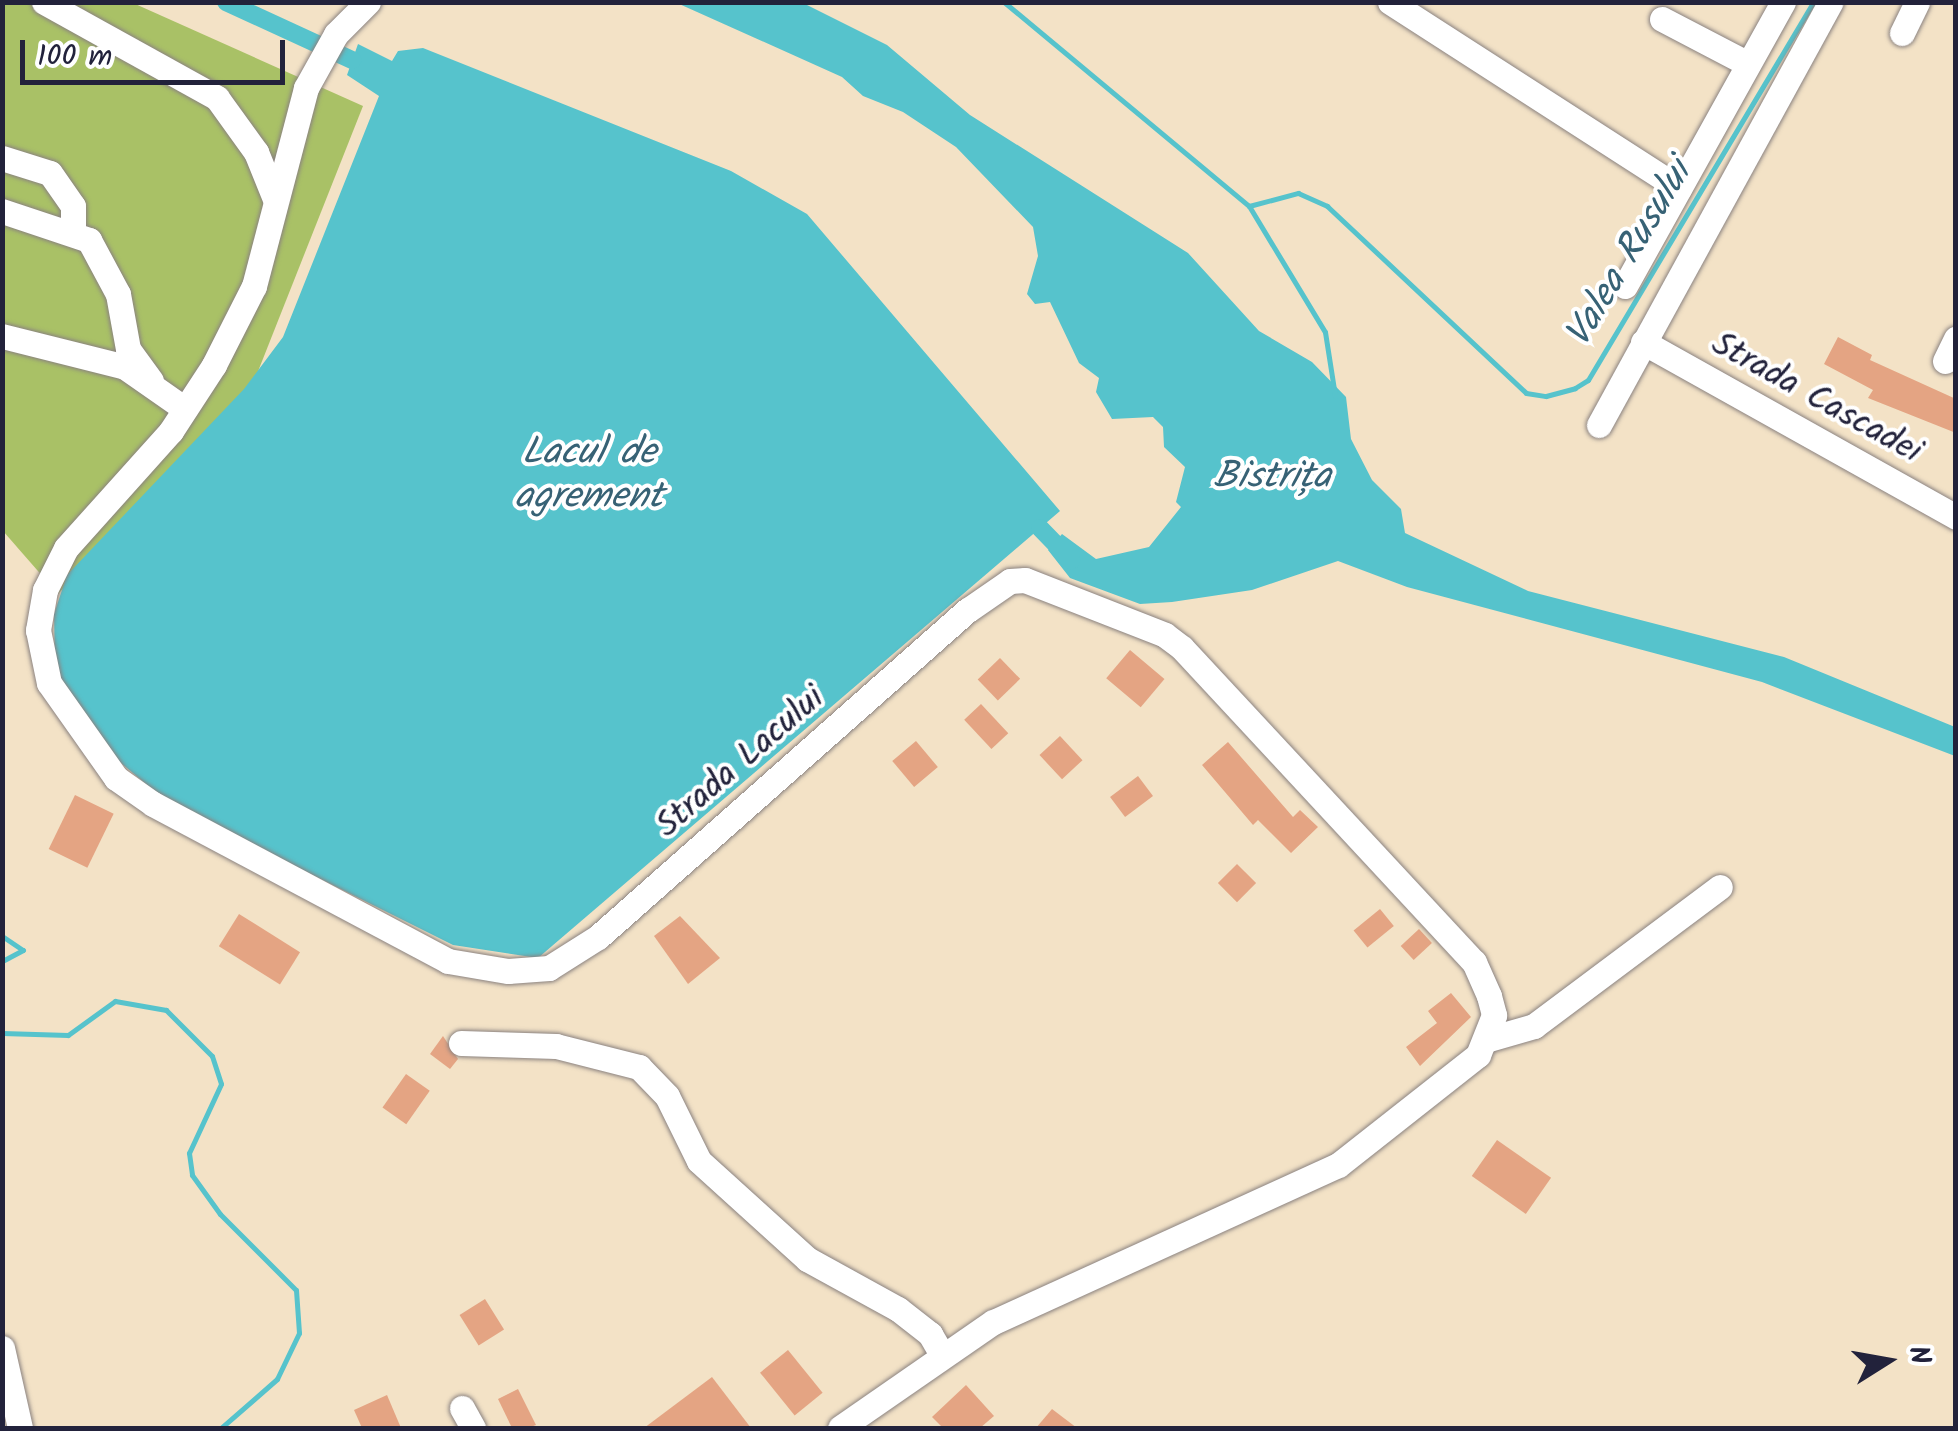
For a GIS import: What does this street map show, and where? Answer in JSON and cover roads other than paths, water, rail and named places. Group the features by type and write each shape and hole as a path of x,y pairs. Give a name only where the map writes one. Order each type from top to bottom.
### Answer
{"street":[{"path":"44,2 217,98 256,152 275,200"},
{"name":"Strada Lacului","path":"368,2 336,34 306,88 254,286 186,409 66,548 44,590 38,630 48,683 90,749 153,804 448,961 531,972 569,959 980,600 1010,581 1025,580 1165,635 1182,648 1474,962 1494,1015 1489,1039"},
{"path":"1390,2 1679,188"},
{"path":"1625,286 1783,2"},
{"path":"1599,426 1831,2"},
{"path":"1902,33 1917,2"},
{"path":"1662,19 1748,64"},
{"path":"2,158 50,173 73,206 73,232"},
{"path":"2,211 73,232 102,259 118,294 128,349 151,382"},
{"path":"2,336 102,358 151,382 186,409"},
{"name":"Strada Cascadei","path":"1643,342 1956,517"},
{"path":"840,1428 941,1352 1231,1209 1338,1165 1467,1065 1489,1039 1534,1026 1720,887"},
{"path":"460,1043 556,1046 639,1067 667,1096 699,1161 807,1259 898,1308 941,1352"},
{"path":"2,1348 20,1428"}],"water":[{"name":"Bistrița","path":"801,2 887,45 970,115 1188,253 1259,331 1312,362 1346,397 1351,439 1372,480 1401,509 1405,533 1528,591 1784,657 1955,727 1955,756 1762,682 1407,587 1338,561 1252,590 1172,602 1140,604 1070,578 1048,550 1062,534 1096,559 1149,547 1181,507 1176,502 1185,467 1164,447 1163,427 1153,417 1112,419 1096,392 1099,378 1079,363 1050,302 1035,304 1027,294 1038,256 1033,227 956,147 903,112 863,96 842,77 677,3"},
{"name":"Lacul de agrement","path":"358,44 392,61 398,51 423,48 731,171 807,214 1060,511 538,958 453,945 170,804 109,753 55,671 54,614 67,575 244,389 283,337 379,96 347,75"}],"waterway":[{"path":"226,2 352,60"},
{"path":"1004,2 1249,206 1325,332 1335,396"},
{"name":"Valea Rusului","path":"1249,206 1298,193 1327,206 1526,393 1546,396 1575,388 1588,380 1813,2"},
{"path":"1040,528 1071,560"},
{"path":"2,936 23,950 2,961"},
{"path":"2,1033 68,1035 115,1001 166,1010 212,1056 221,1084 189,1153 192,1175 220,1214 296,1290 299,1333 277,1379 221,1428"}]}
